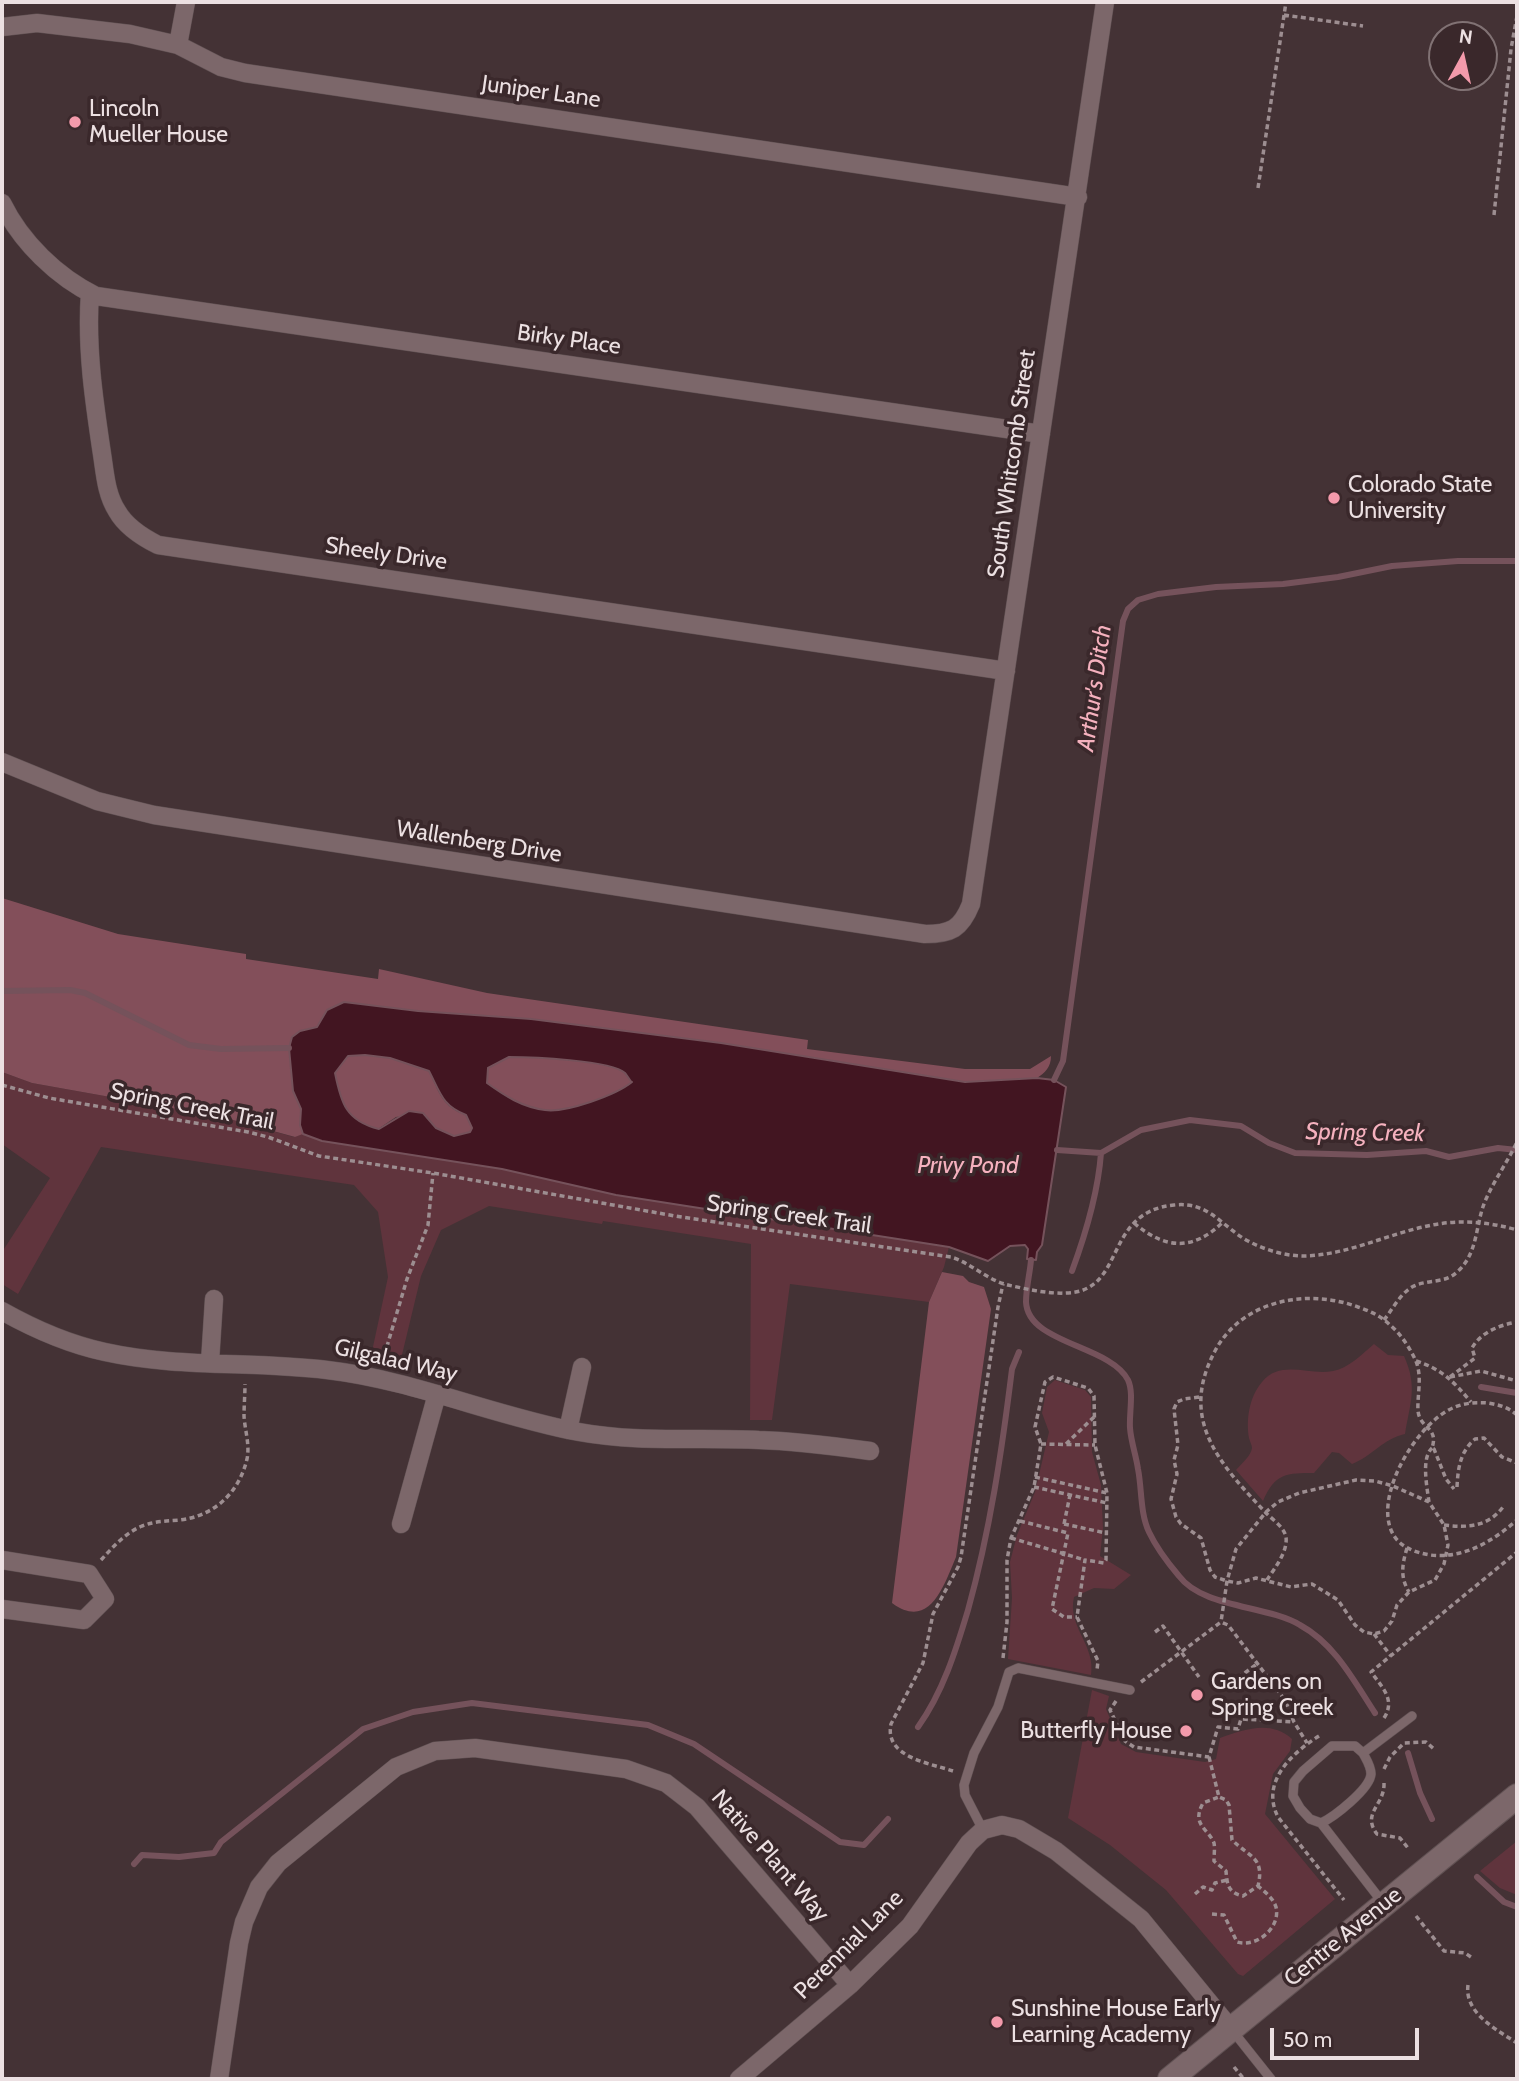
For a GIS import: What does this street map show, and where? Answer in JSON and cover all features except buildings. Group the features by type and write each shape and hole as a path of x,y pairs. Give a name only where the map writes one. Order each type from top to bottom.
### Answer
{"street":[{"path":"178,45 186,2"},
{"name":"South Whitcomb Street","path":"956,928 966,918 971,904 1105,2"},
{"name":"Juniper Lane","path":"2,27 37,23 130,34 178,45 220,67 246,73 1078,197"},
{"path":"2,202 7,214 49,264 90,293"},
{"name":"Birky Place","path":"90,293 1041,434"},
{"name":"Sheely Drive","path":"90,293 87,329 108,493 117,512 130,528 158,545 1006,671"},
{"name":"Wallenberg Drive","path":"2,762 97,801 225,828 925,934 945,934 956,928"},
{"path":"211,1362 214,1299"},
{"name":"Gilgalad Way","path":"2,1311 55,1337 104,1352 137,1358 329,1370 378,1379 568,1430 626,1439 783,1441 870,1451"},
{"path":"568,1430 582,1367"},
{"path":"401,1524 437,1394"},
{"path":"2,1560 89,1574 105,1599 85,1620 2,1609"},
{"name":"Native Plant Way","path":"219,2079 239,1943 244,1922 259,1887 278,1863 396,1767 435,1751 475,1748 626,1769 666,1783 696,1807 850,1985"},
{"name":"Centre Avenue","path":"1170,2079 1517,1796"},
{"path":"983,1830 1002,1825 1019,1829 1056,1851 1141,1919 1231,2029"},
{"name":"Perennial Lane","path":"748,2077 850,1985 909,1926 969,1843 983,1830"}],"lane":[{"path":"983,1830 965,1795 966,1776 976,1748 998,1707 1009,1672 1018,1668 1130,1690"},
{"path":"1363,1753 1412,1716"},
{"path":"1321,1823 1330,1819 1367,1786 1371,1775 1369,1765 1363,1753 1355,1746 1332,1746 1294,1782 1293,1796 1310,1819 1321,1823 1384,1904"},
{"path":"1231,2029 1271,2079"}],"path":[{"path":"1258,188 1286,2"},
{"path":"1284,15 1363,26"},
{"path":"1494,215 1511,49 1517,16"},
{"path":"1511,49 1517,50"},
{"name":"Spring Creek Trail","path":"2,1085 49,1098 248,1132 319,1156 433,1173 675,1216 951,1257 1003,1284 1066,1293 1081,1291 1098,1281 1108,1269 1122,1237 1133,1222"},
{"path":"1384,1320 1405,1292 1413,1286 1443,1280 1456,1273 1467,1260 1475,1243 1477,1222 1487,1198 1517,1142"},
{"path":"378,1379 392,1325 428,1225 433,1173"},
{"path":"1224,1222 1198,1241 1182,1244 1163,1241 1133,1222 1156,1209 1176,1205 1196,1207 1224,1222 1246,1240 1275,1252 1303,1256 1340,1252 1422,1227 1451,1222 1491,1223 1517,1230"},
{"path":"966,1776 904,1754 894,1745 889,1734 891,1724 923,1664 937,1602 961,1557 1003,1284"},
{"path":"1199,1397 1184,1399 1178,1402 1174,1409 1178,1445 1174,1460 1177,1474 1171,1499 1181,1524 1200,1538 1212,1575 1238,1583 1256,1577 1291,1587 1312,1584 1338,1600 1364,1632 1374,1634 1384,1631 1392,1621 1397,1605 1409,1592 1435,1580 1447,1555 1444,1525 1429,1502 1426,1460 1434,1440 1433,1432 1418,1413 1420,1388 1416,1362 1402,1338 1384,1320 1374,1313 1334,1299 1290,1299 1255,1310 1237,1323 1220,1342 1206,1369 1199,1397 1200,1411 1205,1430 1219,1457 1286,1536 1285,1547 1267,1580"},
{"path":"1450,1377 1475,1358 1474,1344 1482,1335 1517,1322"},
{"path":"1416,1362 1450,1377 1471,1402"},
{"path":"89,1574 131,1531 153,1523 201,1515 219,1506 232,1492 242,1476 247,1457 244,1416 247,1364"},
{"path":"1450,1377 1481,1371 1517,1381"},
{"path":"1011,1538 1104,1563 1107,1493 1094,1445 1094,1396 1087,1388 1053,1377 1045,1382 1035,1427 1041,1444 1034,1487 1011,1538 1007,1560 1007,1622 1003,1658 1013,1669"},
{"path":"1517,1415 1503,1405 1471,1402 1446,1411 1427,1427 1402,1459 1390,1502 1391,1530 1407,1548 1419,1553 1447,1555 1467,1551 1494,1539 1517,1520"},
{"path":"1065,1445 1095,1416"},
{"path":"1432,1448 1446,1479 1456,1488 1463,1452 1475,1439 1484,1438 1502,1457 1517,1463"},
{"path":"1041,1444 1094,1445"},
{"path":"1035,1478 1107,1493"},
{"path":"1209,1757 1134,1747 1125,1741 1110,1710 1113,1703 1221,1622 1225,1590 1236,1549 1266,1512 1278,1502 1322,1486 1356,1480 1393,1486 1429,1502"},
{"path":"1034,1487 1107,1503"},
{"path":"1062,1532 1070,1495"},
{"path":"1444,1525 1478,1525 1491,1519 1503,1507"},
{"path":"1020,1521 1068,1533 1052,1609 1064,1617 1077,1617"},
{"path":"1064,1524 1107,1533"},
{"path":"1407,1548 1402,1572 1403,1583 1409,1592"},
{"path":"1381,1724 1389,1711 1389,1696 1371,1672 1517,1552"},
{"path":"1085,1560 1077,1617 1098,1661 1095,1683"},
{"path":"1221,1622 1228,1625 1285,1700 1307,1743"},
{"path":"1155,1632 1163,1626 1199,1677"},
{"path":"1374,1634 1391,1656"},
{"path":"1231,1683 1257,1664"},
{"path":"1219,1797 1209,1757 1218,1727 1238,1729 1241,1718 1294,1722"},
{"path":"1326,1732 1307,1743 1279,1773 1274,1788 1274,1806 1278,1817 1345,1900"},
{"path":"1408,1848 1400,1838 1377,1833 1371,1826 1370,1816 1385,1789 1384,1770 1399,1746 1404,1742 1415,1741 1426,1742 1434,1749"},
{"path":"1212,1914 1224,1915 1237,1942 1243,1944 1254,1942 1267,1933 1277,1915 1275,1904 1258,1886 1260,1867 1257,1860 1232,1840 1229,1805 1223,1797 1202,1803 1199,1816 1201,1827 1214,1844 1214,1861 1226,1871 1231,1892 1242,1896 1258,1886"},
{"path":"1195,1894 1203,1887 1212,1890 1215,1882 1227,1880"},
{"path":"1416,1916 1444,1951 1465,1953 1471,1957"},
{"path":"1468,1985 1468,2000 1476,2012 1517,2043"},
{"path":"1234,2067 1244,2079"}],"shaded area":[{"path":"2,898 118,934 246,954 246,959 378,979 379,969 487,993 808,1040 807,1049 965,1069 1030,1069 1051,1056 1051,1060 1047,1069 1037,1078 965,1082 721,1043 532,1019 418,1011 344,1002 327,1010 317,1027 300,1031 289,1048 293,1091 301,1109 300,1125 303,1134 295,1137 222,1117 32,1083 2,1072"},
{"path":"348,1056 390,1058 429,1071 446,1103 466,1115 472,1128 470,1132 454,1136 436,1128 423,1113 396,1117 378,1129 367,1126 352,1116 343,1102 335,1073"},
{"path":"509,1057 570,1060 604,1065 625,1073 632,1082 615,1092 578,1106 554,1110 537,1109 514,1100 487,1083 488,1068"},
{"path":"2,1072 32,1083 222,1117 294,1137 303,1134 340,1144 502,1169 616,1195 949,1247 944,1267 929,1302 790,1284 772,1420 750,1420 751,1244 489,1206 441,1230 421,1276 400,1363 371,1356 388,1277 378,1212 354,1185 101,1147 18,1294 2,1284 2,1252 50,1178 2,1144"},
{"path":"942,1272 963,1276 969,1282 984,1287 991,1309 956,1557 934,1601 916,1612 892,1603 929,1302"},
{"path":"1374,1344 1388,1355 1404,1356 1408,1367 1412,1395 1405,1434 1391,1439 1352,1464 1339,1453 1332,1452 1314,1473 1289,1474 1277,1480 1263,1501 1236,1470 1251,1451 1248,1416 1251,1402 1262,1382 1278,1371 1324,1372 1339,1369"},
{"path":"1055,1380 1085,1390 1091,1397 1092,1452 1101,1485 1103,1528 1100,1556 1131,1575 1114,1589 1094,1588 1074,1597 1074,1618 1089,1654 1091,1675 1008,1659 1012,1598 1010,1562 1017,1535 1035,1492 1049,1432 1042,1413 1047,1387"},
{"path":"1092,1690 1109,1696 1106,1709 1121,1744 1136,1752 1205,1762 1216,1759 1220,1738 1239,1732 1267,1728 1284,1733 1292,1739 1290,1751 1273,1774 1265,1814 1335,1899 1243,1976 1238,1974 1166,1890 1110,1845 1068,1818"},
{"path":"1517,1841 1517,1895 1500,1888 1480,1871"}],"water":[{"name":"Privy Pond","path":"344,1002 418,1011 531,1019 721,1043 965,1082 1037,1078 1054,1080 1066,1087 1042,1245 1036,1260 1027,1259 1028,1249 1025,1245 1010,1246 988,1261 949,1247 616,1195 502,1169 322,1141 303,1134 300,1125 301,1109 293,1091 289,1048 292,1037 300,1031 317,1027 327,1010","holes":["348,1056 390,1058 429,1071 447,1103 466,1115 472,1128 470,1132 454,1136 436,1128 423,1113 409,1111 379,1129 352,1116 343,1102 335,1073","509,1057 570,1060 604,1065 625,1073 632,1082 615,1092 578,1106 554,1110 537,1109 514,1100 487,1083 488,1068"]}],"waterway":[{"name":"Arthur's Ditch","path":"1054,1080 1063,1061 1123,621 1128,609 1138,600 1158,594 1216,587 1283,584 1392,566 1458,561 1517,561"},
{"name":"Spring Creek","path":"2,991 70,990 85,993 189,1045 221,1049 289,1048"},
{"name":"Spring Creek","path":"1057,1150 1101,1153 1141,1130 1190,1120 1241,1126 1269,1143 1295,1153 1367,1155 1426,1151 1449,1157 1498,1148 1517,1150"},
{"path":"1072,1271 1091,1213 1101,1153"},
{"path":"1031,1260 1026,1302 1030,1316 1054,1336 1119,1368 1128,1380 1131,1433 1146,1525 1179,1576 1203,1594 1286,1618 1312,1633 1324,1642 1343,1664 1375,1713"},
{"path":"918,1727 942,1685 968,1610 994,1490 1012,1369 1019,1352"},
{"path":"1481,1387 1517,1393"},
{"path":"134,1864 142,1855 179,1857 214,1853 221,1842 363,1729 413,1712 472,1703 648,1725 694,1744 840,1842 864,1845 888,1819"},
{"path":"1408,1753 1420,1793 1432,1819"},
{"path":"1477,1877 1504,1902 1517,1907"}],"place":[{"name":"Lincoln Mueller House","path":"75,122"},
{"name":"Colorado State University","path":"1334,498"},
{"name":"Gardens on Spring Creek","path":"1197,1695"},
{"name":"Butterfly House","path":"1186,1731"},
{"name":"Sunshine House Early Learning Academy","path":"997,2022"}]}
